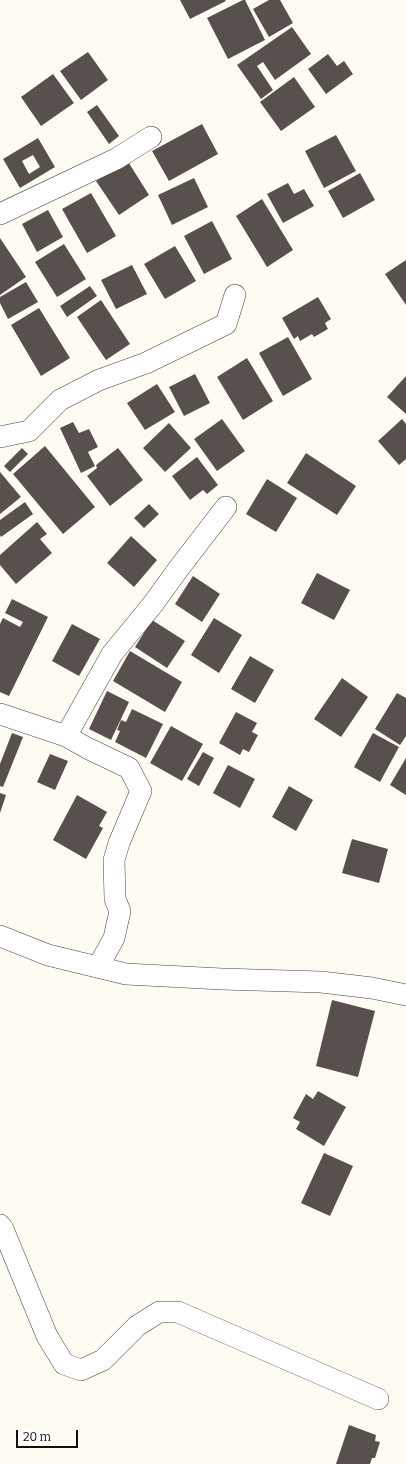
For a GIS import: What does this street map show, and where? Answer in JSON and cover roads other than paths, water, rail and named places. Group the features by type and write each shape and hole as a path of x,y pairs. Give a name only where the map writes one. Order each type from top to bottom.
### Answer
{"street":[{"path":"0,214 116,159 151,137"},
{"path":"0,437 29,431 60,400 99,380 146,363 226,324 235,295"},
{"path":"66,736 112,654 153,604 226,507"},
{"path":"0,714 66,736 87,748 130,768 141,790 114,860 115,899 120,910 114,938 98,967"},
{"path":"0,936 48,955 126,974 321,982 372,988 406,995"},
{"path":"0,1225 3,1229 47,1336 64,1364 81,1370 103,1360 137,1326 159,1312 178,1312 378,1399"}]}
